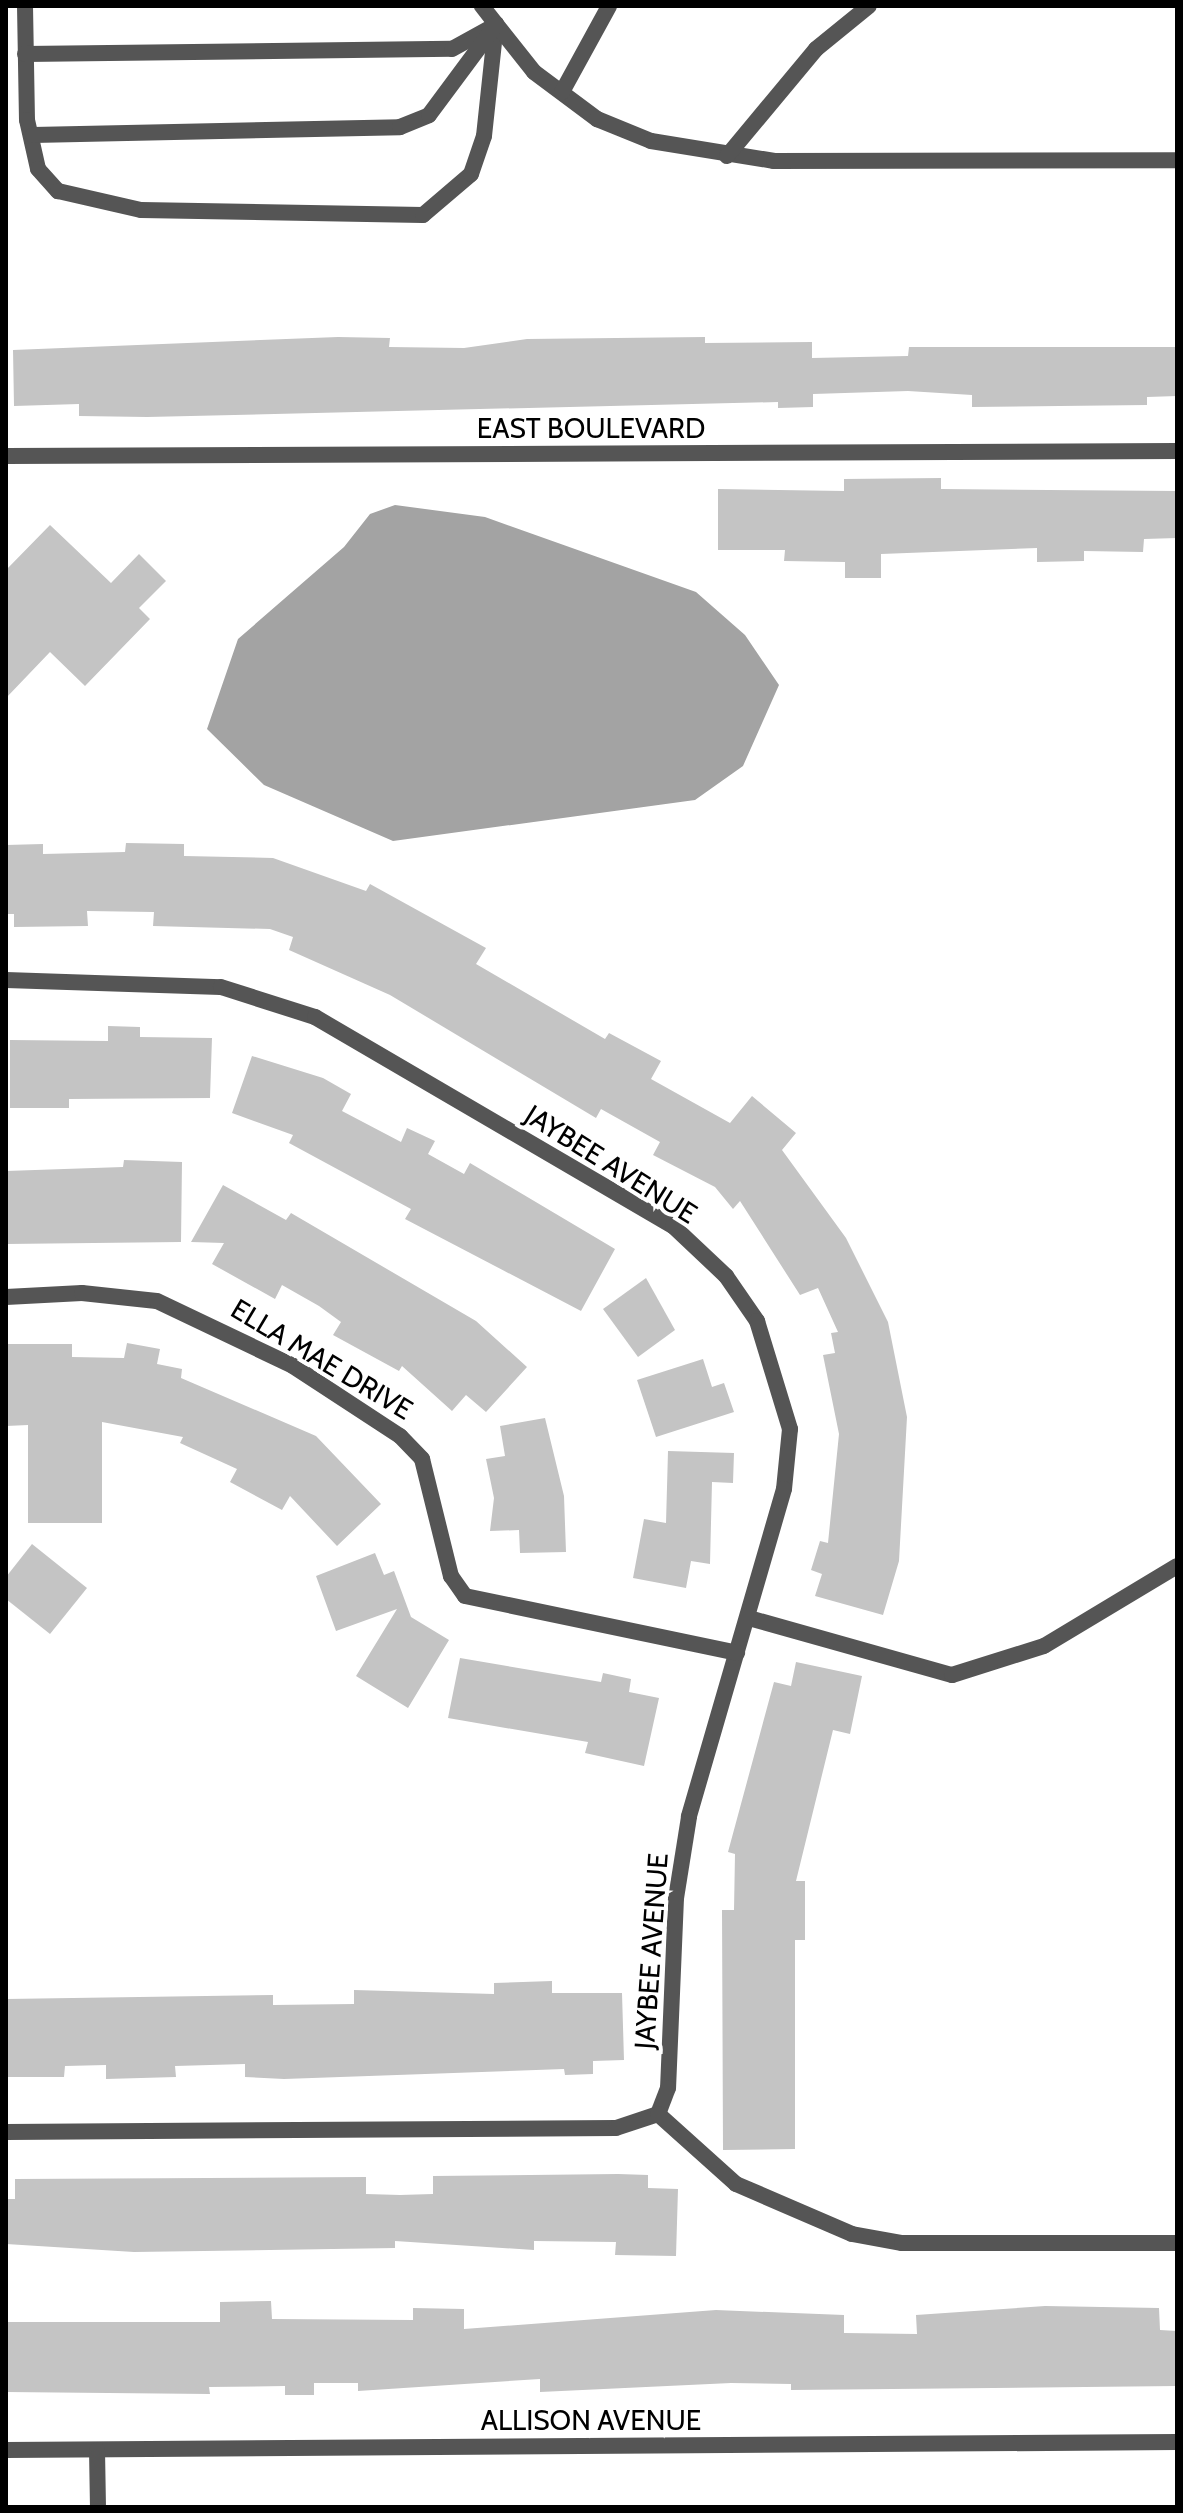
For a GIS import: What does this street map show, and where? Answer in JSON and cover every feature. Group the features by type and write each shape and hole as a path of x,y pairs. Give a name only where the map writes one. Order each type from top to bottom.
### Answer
{"street":[{"path":"25,6 25,54 38,169 58,191 108,208 423,215 471,174 484,136 496,24"},
{"path":"482,6 534,72 597,119 651,141 727,156 1177,160"},
{"path":"562,92 609,6"},
{"path":"727,156 816,49 869,6"},
{"path":"25,54 452,49 496,24"},
{"path":"33,135 400,127 429,115 496,24"},
{"name":"EAST BOULEVARD","path":"6,456 1177,451"},
{"name":"JAYBEE AVENUE","path":"6,980 221,987 315,1017 673,1226 726,1276 757,1321 790,1429 779,1520 689,1817 676,1898 668,2088 658,2114"},
{"name":"ELLA MAE DRIVE","path":"6,1297 82,1293 157,1301 293,1366 400,1436 422,1459 451,1576 465,1596 737,1653"},
{"path":"749,1618 952,1675 1044,1646 1177,1566"},
{"path":"6,2132 616,2128 658,2114 736,2184 852,2234 902,2243 1177,2243"},
{"name":"ALLISON AVENUE","path":"6,2450 1177,2442"},
{"path":"97,2450 98,2507"}],"shaded area":[{"path":"395,505 485,517 696,592 745,635 779,685 743,766 695,800 393,841 264,785 207,729 238,639 344,547 370,514"}],"building":[{"path":"338,337 390,338 389,347 464,348 527,339 705,337 705,343 812,342 812,358 908,356 909,347 1177,347 1177,396 1147,397 1147,405 972,407 972,395 908,391 813,394 813,407 778,408 778,402 147,417 79,416 79,404 14,406 13,350"},
{"path":"941,478 941,489 1177,491 1177,538 1144,539 1143,552 1084,551 1084,561 1037,562 1037,548 881,554 881,578 845,578 845,562 784,561 785,550 718,550 718,489 844,491 844,479"},
{"path":"50,525 111,583 139,554 166,581 139,608 150,619 85,686 50,652 6,698 6,570"},
{"path":"126,843 184,844 184,856 273,858 366,891 370,884 486,948 476,964 605,1039 609,1033 661,1061 651,1079 730,1123 752,1096 796,1133 782,1150 846,1238 888,1322 907,1417 899,1561 883,1615 815,1596 822,1574 811,1570 820,1541 828,1543 839,1434 823,1355 835,1353 831,1333 838,1332 818,1288 800,1295 740,1201 733,1209 715,1187 653,1155 660,1142 601,1109 596,1118 390,995 289,950 293,937 270,929 153,926 154,912 87,911 88,926 14,927 14,914 6,914 6,845 43,844 43,854 125,852"},
{"path":"108,1026 140,1027 140,1037 212,1038 210,1098 69,1099 69,1108 10,1108 10,1040 108,1041"},
{"path":"252,1056 323,1078 351,1094 342,1111 401,1142 407,1128 435,1141 428,1154 464,1174 470,1163 615,1249 581,1311 405,1219 411,1209 289,1143 293,1135 232,1113"},
{"path":"124,1160 182,1162 181,1242 6,1244 6,1171 123,1167"},
{"path":"223,1185 286,1220 291,1213 476,1321 527,1367 486,1412 466,1395 452,1411 402,1366 399,1371 333,1335 341,1322 319,1306 282,1285 275,1299 212,1264 224,1243 191,1242"},
{"path":"646,1278 675,1330 638,1357 603,1309"},
{"path":"127,1343 160,1349 157,1364 182,1369 181,1378 316,1436 381,1504 337,1546 290,1496 282,1510 230,1482 237,1469 180,1443 183,1437 102,1422 102,1523 28,1523 28,1425 6,1426 6,1344 72,1344 72,1357 124,1358"},
{"path":"703,1359 712,1387 724,1383 734,1412 656,1437 637,1380"},
{"path":"545,1418 564,1496 566,1552 520,1553 519,1530 490,1531 494,1498 486,1459 505,1456 500,1426"},
{"path":"668,1451 734,1453 733,1483 712,1482 710,1564 691,1561 686,1588 633,1578 644,1519 666,1523"},
{"path":"32,1544 87,1588 50,1634 6,1599 6,1577"},
{"path":"375,1553 384,1575 394,1571 411,1617 449,1640 408,1708 356,1676 397,1609 336,1631 316,1576"},
{"path":"460,1658 601,1682 603,1673 631,1679 629,1692 659,1698 644,1766 585,1753 588,1742 448,1718"},
{"path":"796,1662 862,1676 850,1734 833,1730 796,1881 805,1881 805,1940 795,1940 795,2149 723,2150 722,1910 734,1910 735,1854 728,1852 774,1682 791,1686"},
{"path":"552,1981 552,1993 622,1993 624,2060 593,2061 593,2074 565,2075 564,2069 284,2079 245,2077 245,2064 175,2066 176,2077 106,2079 106,2065 65,2066 64,2077 6,2077 6,1999 273,1995 273,2005 354,2004 354,1990 494,1994 494,1983"},
{"path":"648,2175 648,2188 678,2189 676,2256 615,2255 616,2242 534,2241 534,2250 395,2241 395,2248 134,2252 6,2244 6,2199 15,2199 15,2179 366,2177 366,2194 400,2195 433,2194 433,2176"},
{"path":"271,2301 272,2319 413,2320 413,2308 464,2309 464,2329 716,2310 844,2315 844,2333 917,2334 916,2315 1045,2306 1159,2308 1160,2330 1177,2331 1177,2386 791,2390 791,2384 731,2383 540,2392 540,2379 358,2391 358,2383 314,2383 314,2395 285,2395 285,2386 209,2387 210,2394 6,2392 6,2322 220,2322 220,2302"}]}
